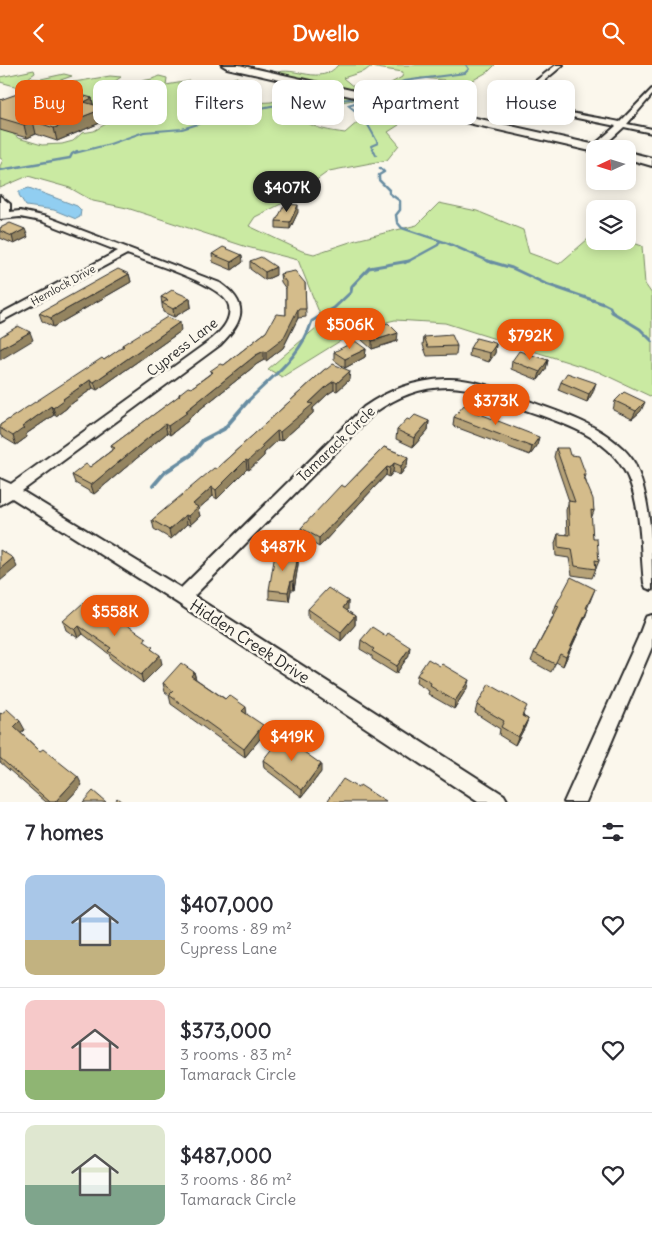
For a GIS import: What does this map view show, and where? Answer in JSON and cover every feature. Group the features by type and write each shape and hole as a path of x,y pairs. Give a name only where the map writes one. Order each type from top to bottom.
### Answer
{"street":[{"path":"227,65 586,147"},
{"path":"560,65 526,91 524,94 528,100 546,109 652,131"},
{"path":"606,140 622,125 652,91"},
{"path":"636,158 652,161"},
{"path":"0,199 5,204 2,215"},
{"name":"Cypress Lane","path":"2,215 20,214 44,219 216,285 228,292 236,309 236,317 232,326 216,342 4,492"},
{"name":"Hemlock Drive","path":"0,319 125,251"},
{"name":"Tamarack Circle","path":"182,597 374,406 388,396 410,388 448,383 479,387 576,424 610,444 628,463 640,486 652,583"},
{"name":"Hidden Creek Drive","path":"4,492 182,597 497,802"},
{"path":"575,802 647,638 652,622"}],"green space":[{"path":"338,65 495,65 489,71 473,80 421,78 396,80 402,77 403,72 370,67 365,71 343,78 354,87 350,89 344,88 344,80 308,80 275,73 291,71 315,75 331,71"},
{"path":"34,70 35,73 28,78 41,79 64,74 72,76 61,80 15,80 15,86 0,82 0,77"},
{"path":"110,76 121,77 117,80 93,80 93,107 83,104 83,80"},
{"path":"159,76 167,78 167,80 147,80"},
{"path":"237,77 238,80 228,80"},
{"path":"177,83 177,125 262,125 262,102 272,102 272,125 312,125 318,128 345,133 354,125 399,125 388,132 399,145 387,160 329,171 287,201 255,217 249,226 302,251 314,254 356,240 417,225 439,203 477,211 523,230 529,253 559,264 586,241 586,250 636,250 636,244 642,246 645,284 652,294 652,397 599,372 445,323 395,320 361,328 282,377 268,369 323,322 298,260 247,247 127,208 93,201 70,188 28,176 0,188 0,166 3,160 0,158 0,130 11,132 18,138 42,145 62,144 73,141 82,133 94,131 104,125 167,125 167,85"},
{"path":"344,95 351,96 354,100 344,102"}],"water":[{"path":"29,188 77,206 81,210 80,217 76,219 54,210 26,206 19,195 19,191"}],"building":[{"path":"15,95 15,122 0,118 0,100"},
{"path":"83,96 92,98 84,102 93,105 93,113 83,117"},
{"path":"45,125 62,125 54,128"},
{"path":"285,204 298,205 290,222 276,221"},
{"path":"10,223 25,229 12,236 0,231 0,228"},
{"path":"223,247 242,255 231,262 212,254"},
{"path":"261,257 276,267 265,272 250,261"},
{"path":"118,269 129,274 51,318 39,313"},
{"path":"295,271 305,283 306,309 298,309 283,339 266,352 264,351 256,355 186,411 188,412 168,426 165,424 91,485 72,475 86,464 90,467 115,448 111,446 188,387 191,388 213,372 210,371 220,364 224,365 266,332 276,314 286,315 286,282 280,274"},
{"path":"172,290 190,298 173,309 162,303 168,300 161,297"},
{"path":"167,317 180,322 94,382 90,380 53,408 51,406 13,436 0,428 0,425 102,358 104,360 124,346 122,345"},
{"path":"388,323 398,333 372,341 362,331"},
{"path":"18,326 30,332 0,349 0,337"},
{"path":"452,335 457,346 428,347 424,337"},
{"path":"476,338 496,344 490,353 470,348"},
{"path":"355,341 366,349 345,359 334,352"},
{"path":"519,351 548,360 540,372 512,361"},
{"path":"333,364 350,371 337,383 334,381 328,385 309,403 313,404 280,432 277,431 261,446 263,447 248,461 246,460 216,490 212,487 193,504 198,507 188,516 186,515 169,530 152,520 214,468 216,469 325,369"},
{"path":"567,373 596,383 589,394 561,382"},
{"path":"624,392 645,402 636,411 615,401"},
{"path":"464,405 476,410 475,412 539,437 532,447 454,417"},
{"path":"415,415 429,421 414,438 397,430 407,419 410,420"},
{"path":"384,447 408,457 401,466 394,463 390,468 387,467 319,538 301,528 341,485 345,487"},
{"path":"556,448 568,448 570,455 579,456 586,475 583,475 593,499 594,511 591,510 593,539 597,539 599,561 595,560 596,569 575,566 572,549 558,547 558,534 570,535 568,501 575,502"},
{"path":"0,550 13,558 0,569"},
{"path":"275,554 298,556 293,581 291,581 288,592 269,590"},
{"path":"571,577 595,589 566,657 560,654 555,664 534,653 559,606 556,605"},
{"path":"328,588 348,601 343,608 355,616 341,632 308,609"},
{"path":"83,603 101,614 105,610 146,638 144,641 160,655 141,675 108,651 111,648 79,626 75,630 63,621"},
{"path":"372,627 386,636 388,633 410,647 397,666 372,651 374,649 361,640"},
{"path":"428,659 440,666 442,664 469,680 455,701 430,686 431,683 417,675"},
{"path":"181,663 194,672 191,676 225,699 229,695 246,707 242,711 263,725 244,749 169,695 173,691 163,683"},
{"path":"489,684 527,706 522,716 528,719 518,737 501,727 504,721 477,705"},
{"path":"7,709 20,721 14,727 40,751 43,749 78,777 55,802 50,802 0,758 0,713"},
{"path":"284,733 299,744 297,747 321,764 302,790 263,760"},
{"path":"343,779 358,788 360,785 386,802 331,802 328,800"},
{"path":"93,791 106,802 83,802"},
{"path":"117,798 122,802 114,802"}],"waterway":[{"path":"412,80 465,73 469,69 466,65"},
{"path":"75,153 110,144 144,132 182,129 227,115 271,106 354,99"},
{"path":"354,103 348,105 354,110"},
{"path":"368,125 378,143 371,146 375,153"},
{"path":"0,170 70,158 77,151"},
{"path":"380,168 384,172 379,175 379,180 389,190 389,193 400,201 400,210 396,215 397,222 402,228 447,243 489,261"},
{"path":"409,261 438,245 440,241"},
{"path":"248,401 293,356 307,334 312,321 334,308 351,292 352,286 369,268 409,261"},
{"path":"489,261 512,268 546,284 604,304 610,307 612,312 640,329 652,341"},
{"path":"489,261 493,263"},
{"path":"153,486 165,472 191,455 203,440 224,429 248,401"}]}
